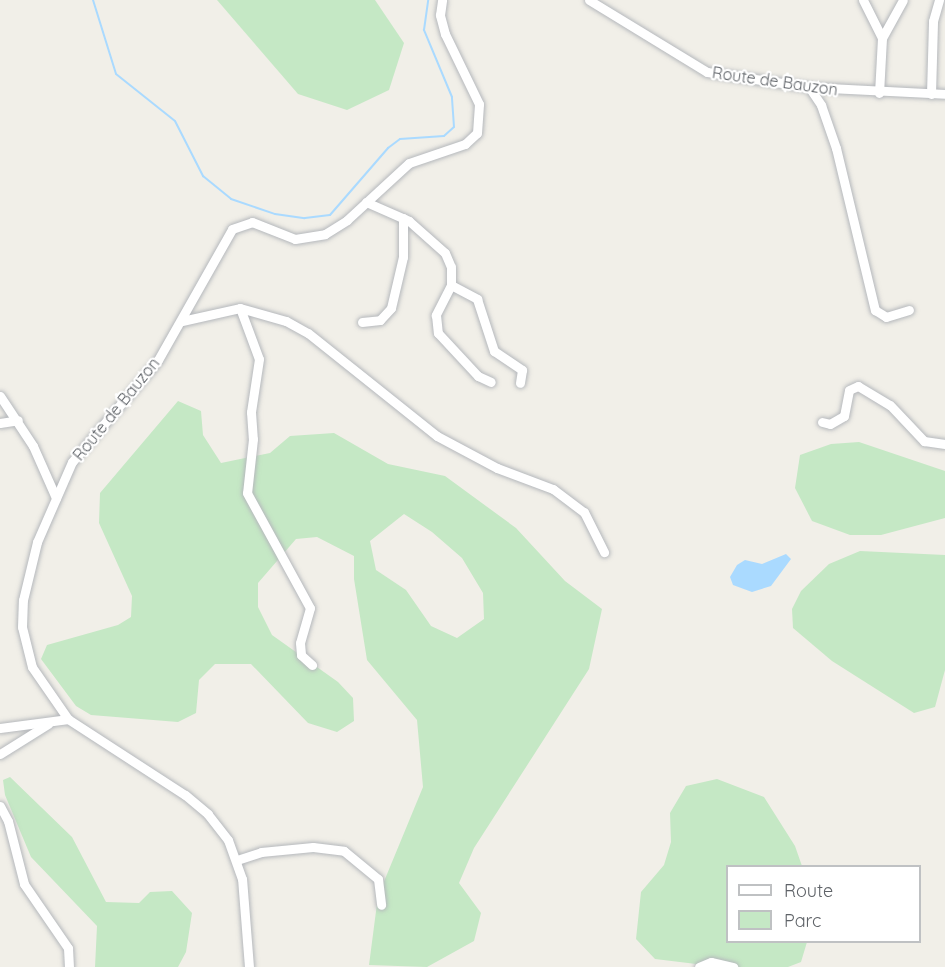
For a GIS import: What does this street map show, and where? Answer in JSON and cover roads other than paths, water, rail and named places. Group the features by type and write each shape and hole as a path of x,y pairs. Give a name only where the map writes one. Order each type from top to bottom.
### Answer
{"street":[{"name":"Route de Bauzon","path":"249,967 245,900 237,860 220,828 196,803 68,719 32,667 22,627 29,573 56,498 82,447 158,360 182,321 227,234 239,224 252,222 295,239 308,239 335,229 409,163 465,144 477,133 479,104 445,34 440,15 442,0"},
{"name":"Route de Bauzon","path":"589,0 707,72 809,87 879,93 945,94"},
{"path":"863,0 882,38"},
{"path":"879,93 882,38 903,0"},
{"path":"931,94 933,21 939,0"},
{"path":"809,87 821,105 837,148 875,310 886,317 909,309"},
{"path":"366,202 403,218 445,253 451,267 451,285 436,315 438,333 478,376 491,382"},
{"path":"362,322 380,320 391,308 403,263 403,218"},
{"path":"451,285 477,299 494,351 522,370 520,383"},
{"path":"182,321 240,308 260,311 308,333 436,436 497,468 552,489 584,512 604,552"},
{"path":"240,308 259,359 251,412 253,440 247,493 310,608 300,643 301,655 312,665"},
{"path":"822,422 839,421 844,416 849,390 858,386 890,405 924,441 945,444"},
{"path":"0,396 18,420 56,498"},
{"path":"0,423 18,420"},
{"path":"0,728 48,724 68,719"},
{"path":"0,754 48,724"},
{"path":"0,806 8,821 27,891 68,948 69,967"},
{"path":"237,860 261,852 313,848 344,851 378,879 381,905"},
{"path":"699,967 711,962 733,967"}],"water":[{"path":"786,554 791,559 771,586 752,592 733,585 730,577 737,565 745,560 762,564"}],"waterway":[{"path":"93,0 116,74 175,121 203,176 231,199 275,214 305,218 330,215 388,148 400,139 444,136 454,127 452,97 424,30 428,0"}]}
